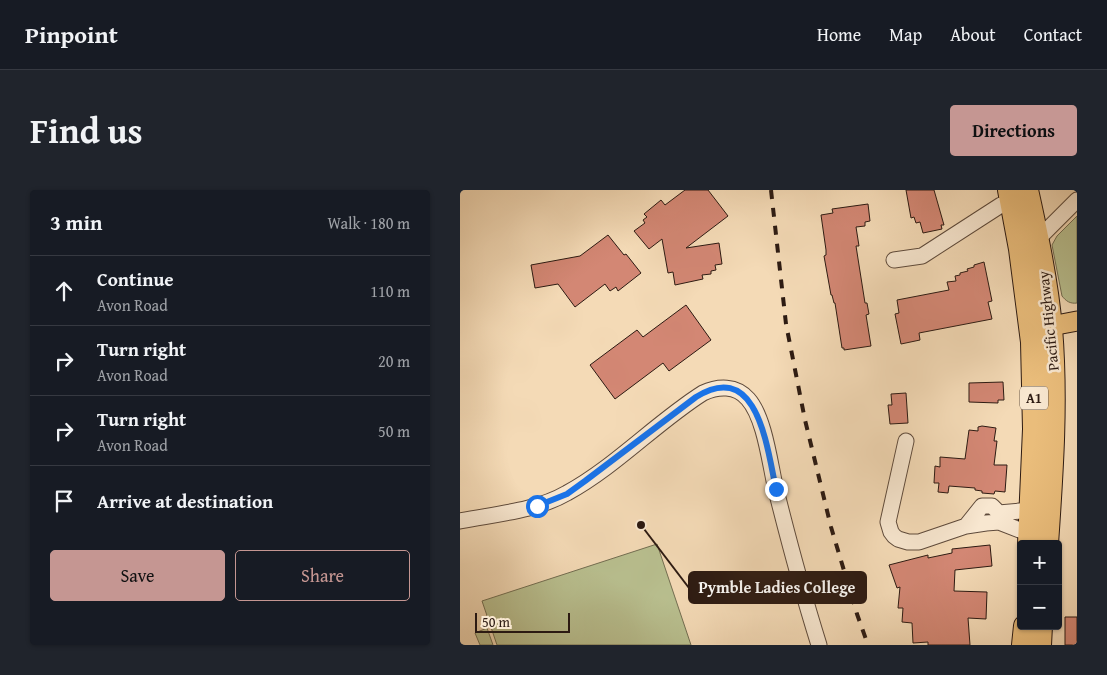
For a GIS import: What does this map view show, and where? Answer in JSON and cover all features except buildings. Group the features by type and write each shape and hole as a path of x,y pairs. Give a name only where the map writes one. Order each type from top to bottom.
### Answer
{"highway":[{"name":"Pacific Highway","path":"1016,194 1037,240 1041,326 1054,429 1035,540"},
{"name":"Pacific Highway","path":"1016,194 1020,249 1041,326 1034,404 1031,510 1035,540"},
{"path":"1023,645 1024,630"},
{"path":"1040,645 1041,630"}],"main road":[{"path":"1041,326 1077,322"}],"street":[{"path":"894,260 922,256 1016,194"},
{"path":"1037,240 1077,200"},
{"path":"460,521 537,506 567,494 703,393 719,387 736,390 749,400 757,414 795,561 820,645"},
{"path":"906,441 888,522 890,532 898,539 908,542 919,542 966,526 1031,510"},
{"path":"999,518 1035,540"}],"green space":[{"path":"1077,216 1077,303 1075,303 1068,302 1062,296 1052,245 1057,236"},
{"path":"657,544 691,645 497,645 482,601"},
{"path":"487,628 493,645 480,645 475,633"}],"railway":[{"path":"771,190 786,324 805,420 831,527 868,645"}],"place":[{"name":"Pymble Ladies College","path":"641,525"}],"route":[{"path":"537,506 567,494 696,397 719,387 727,387 743,394 757,414 776,489"}]}
